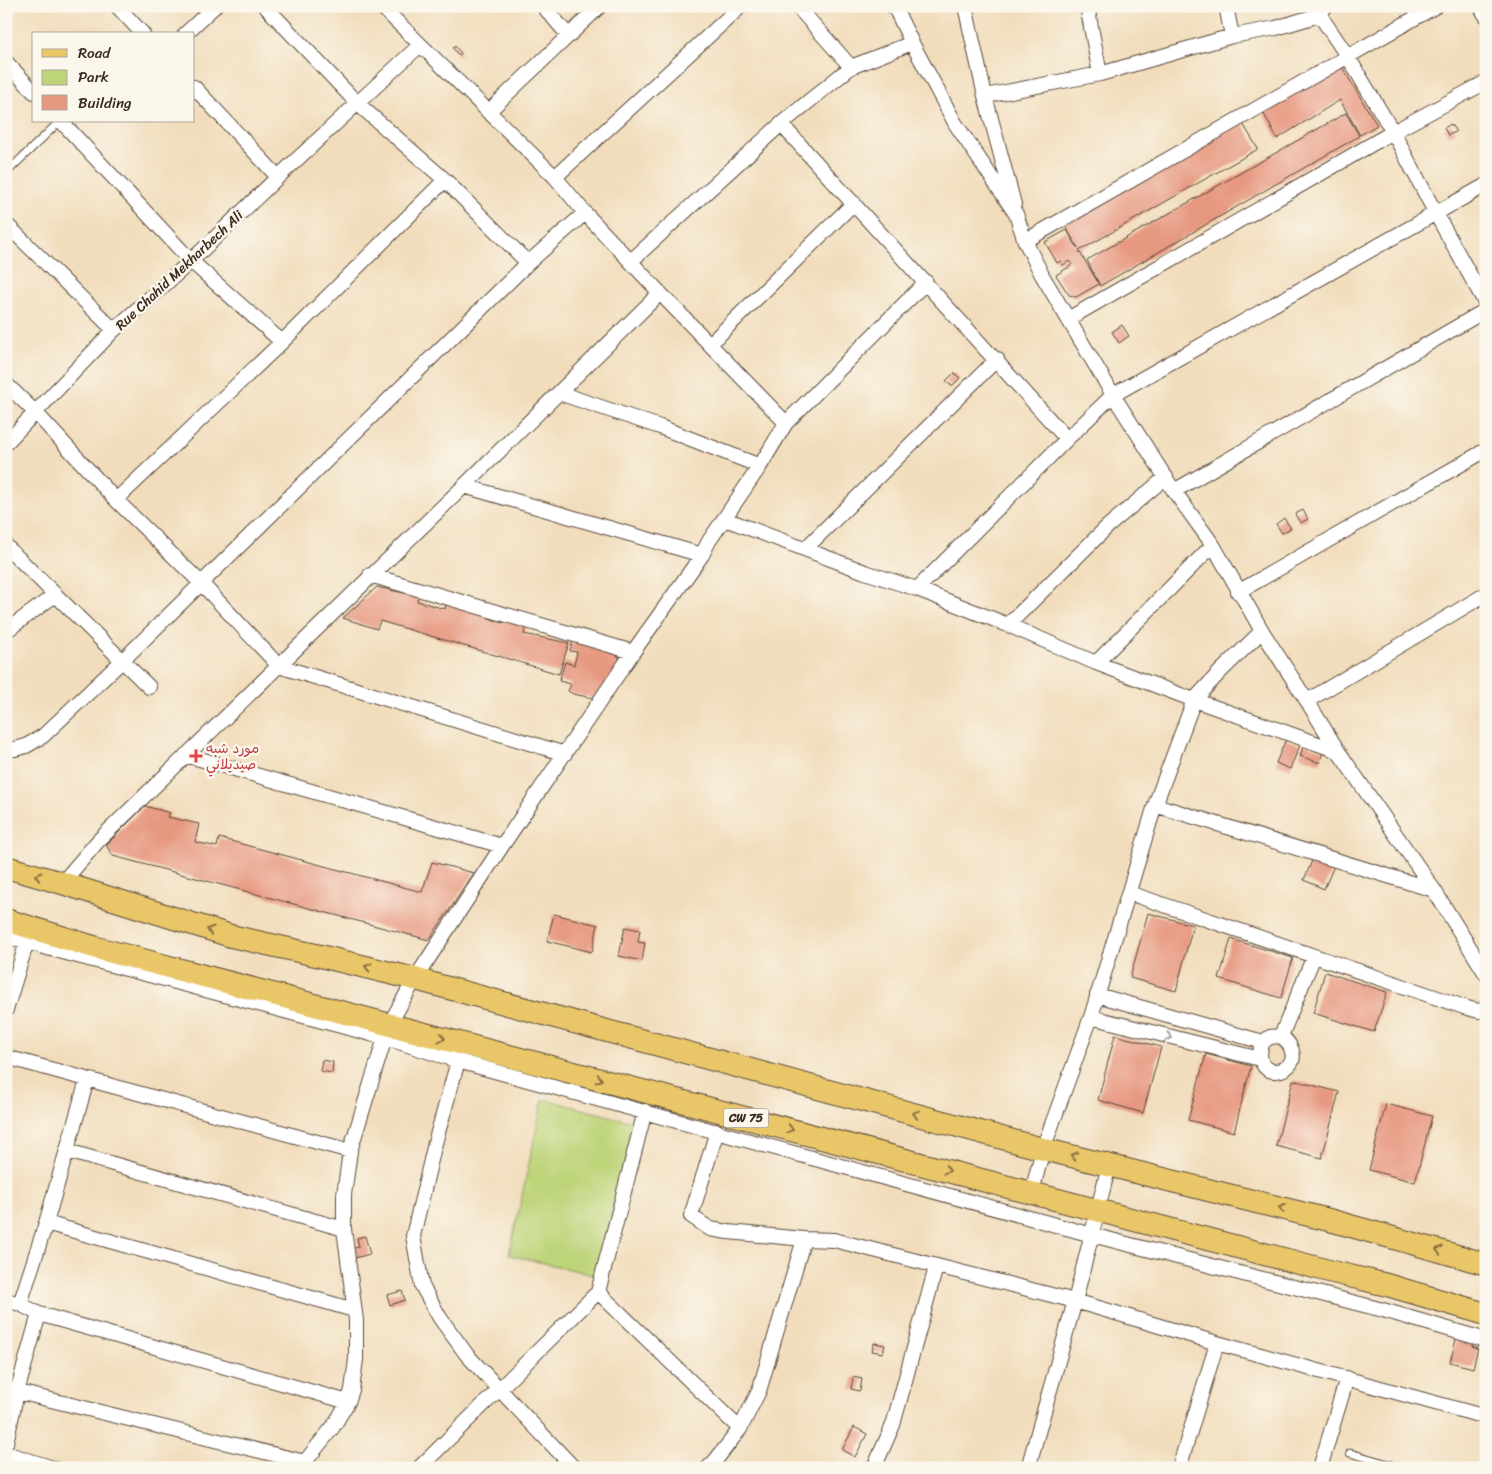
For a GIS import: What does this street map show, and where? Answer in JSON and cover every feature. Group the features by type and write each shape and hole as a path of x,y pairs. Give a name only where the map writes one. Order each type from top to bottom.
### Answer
{"main road":[{"path":"6,867 231,936 415,979 1043,1149 1333,1221 1486,1264"},
{"name":"CW 75","path":"6,920 29,936 97,948 387,1032 1032,1192 1387,1285 1486,1314"}],"street":[{"path":"117,6 141,32"},
{"path":"187,32 215,6"},
{"path":"265,6 358,104 445,180 528,263"},
{"path":"381,6 419,46 555,177 584,213 786,423"},
{"path":"543,6 569,36"},
{"path":"488,112 600,6"},
{"path":"555,177 741,6"},
{"path":"796,6 851,67"},
{"path":"894,6 956,123 1016,214"},
{"path":"964,6 1016,214 1025,241 1042,275 1113,395 1174,491 1213,545 1238,592 1338,751 1434,890 1486,974"},
{"path":"1087,6 1100,74"},
{"path":"1226,6 1232,36"},
{"path":"1025,241 1436,6"},
{"path":"1480,6 1486,16"},
{"path":"985,96 1100,74 1232,36 1276,28 1319,9 1393,132 1486,304"},
{"path":"631,262 781,124 851,67 912,43"},
{"name":"Rue Chahid Mekharbech Ali","path":"6,443 114,330 191,261 419,46"},
{"path":"6,62 32,90"},
{"path":"1068,319 1393,132 1486,82"},
{"path":"195,88 278,177"},
{"path":"62,122 191,261 282,342"},
{"path":"781,124 1067,439"},
{"path":"116,500 282,342 445,180"},
{"path":"917,589 1113,395 1486,184"},
{"path":"710,344 854,203"},
{"path":"6,749 26,746 39,739 528,263 584,213"},
{"path":"6,224 114,330"},
{"path":"12,1390 303,1465 333,1427 348,1402 352,1390 356,1359 354,1310 344,1229 344,1195 350,1151 387,1032 415,979 502,846 633,652 702,555 786,423 926,282"},
{"path":"62,883 98,840 464,486 660,293"},
{"path":"1174,491 1486,310"},
{"path":"805,548 996,359"},
{"path":"6,384 35,412 116,500 201,583 279,666 565,754"},
{"path":"559,393 660,427 760,466"},
{"path":"1238,592 1486,450"},
{"path":"1008,625 1107,527 1166,477"},
{"path":"464,486 702,555"},
{"path":"725,519 865,572 917,589 1096,663 1338,751"},
{"path":"1096,663 1213,545"},
{"path":"6,546 149,687"},
{"path":"370,576 633,652"},
{"path":"1307,701 1486,594"},
{"path":"6,631 55,595"},
{"path":"1032,1192 1043,1149 1091,1017 1155,805 1194,700 1262,631"},
{"path":"186,755 502,846"},
{"path":"1155,805 1434,890"},
{"path":"1129,893 1479,1012 1486,1009"},
{"path":"6,937 29,936 6,1010"},
{"path":"1281,1036 1314,956"},
{"path":"1097,995 1263,1042"},
{"path":"1091,1017 1260,1059"},
{"path":"387,1032 458,1061 1092,1235 1383,1310 1486,1340"},
{"path":"1281,1036 1292,1047 1293,1056 1289,1064 1282,1070 1273,1070 1265,1066 1260,1059 1259,1050 1263,1042 1270,1037 1281,1036"},
{"path":"6,1058 350,1151"},
{"path":"458,1061 435,1143 414,1236 422,1286 440,1318 467,1355 574,1468"},
{"path":"20,1304 46,1223 87,1080"},
{"path":"419,1468 598,1292 645,1111"},
{"path":"717,1131 691,1216 710,1229 804,1239 834,1240 1075,1301 1216,1343 1486,1417"},
{"path":"67,1151 344,1229"},
{"path":"1028,1468 1075,1301 1109,1165"},
{"path":"46,1223 354,1310"},
{"path":"708,1468 740,1429 759,1391 804,1239"},
{"path":"874,1468 893,1425 936,1267"},
{"path":"598,1292 740,1429"},
{"path":"6,1300 20,1304 39,1314 348,1402"},
{"path":"6,1443 12,1390 39,1314"},
{"path":"1179,1468 1216,1343"},
{"path":"1320,1468 1347,1378"},
{"path":"6,1453 53,1468"}],"lane":[{"path":"6,173 60,122"},
{"path":"1350,1453 1397,1467"}],"green space":[{"path":"543,1099 636,1123 595,1275 509,1255"}],"building":[{"path":"455,46 461,53 459,56 453,48"},
{"path":"1342,67 1377,125 1360,135 1340,100 1277,139 1263,112"},
{"path":"1346,113 1359,136 1100,286 1087,260"},
{"path":"1242,122 1258,149 1079,251 1099,284 1076,297 1069,295 1056,275 1072,265 1069,261 1063,265 1061,261 1057,263 1045,242 1067,230 1078,248 1064,224"},
{"path":"1451,124 1456,132 1448,135 1444,128"},
{"path":"1122,325 1129,336 1119,343 1112,332"},
{"path":"954,373 960,378 952,386 946,381"},
{"path":"1303,510 1308,519 1300,523 1295,514"},
{"path":"1284,518 1291,528 1282,533 1276,524"},
{"path":"377,587 404,593 404,589 419,594 417,601 445,609 446,604 491,613 489,618 503,623 505,617 527,623 524,634 569,643 559,674 380,621 377,629 343,618"},
{"path":"574,637 620,652 618,664 613,675 593,698 573,694 568,691 571,684 559,681 565,662 574,665 577,652 570,651"},
{"path":"1286,739 1300,745 1290,769 1276,763"},
{"path":"1304,744 1323,750 1320,763 1300,756"},
{"path":"145,806 170,813 168,817 199,824 195,842 217,847 219,838 422,892 432,862 474,873 429,940 113,856 106,845"},
{"path":"1316,851 1337,859 1324,889 1304,880"},
{"path":"1148,913 1193,925 1176,991 1130,978"},
{"path":"554,914 598,925 592,952 547,941"},
{"path":"625,927 640,930 638,942 645,943 642,961 619,956"},
{"path":"1231,939 1293,958 1281,998 1219,979"},
{"path":"1325,972 1387,992 1374,1032 1313,1013"},
{"path":"1115,1035 1161,1047 1143,1113 1098,1100"},
{"path":"1206,1054 1251,1066 1234,1132 1188,1120"},
{"path":"322,1060 333,1062 332,1073 320,1071"},
{"path":"1293,1080 1339,1092 1322,1158 1276,1146"},
{"path":"1386,1104 1432,1116 1415,1182 1369,1170"},
{"path":"365,1236 370,1254 355,1258 353,1248 359,1247 357,1238"},
{"path":"402,1291 405,1300 390,1305 387,1295"},
{"path":"1458,1332 1474,1336 1472,1346 1478,1348 1473,1368 1450,1362"},
{"path":"874,1343 885,1345 883,1353 872,1351"},
{"path":"853,1377 862,1379 860,1391 851,1389"},
{"path":"854,1427 867,1434 855,1457 842,1450"},
{"path":"832,1462 840,1468 828,1468"}],"place":[{"name":"مورد شبه صيديلاني","path":"196,756"}]}
